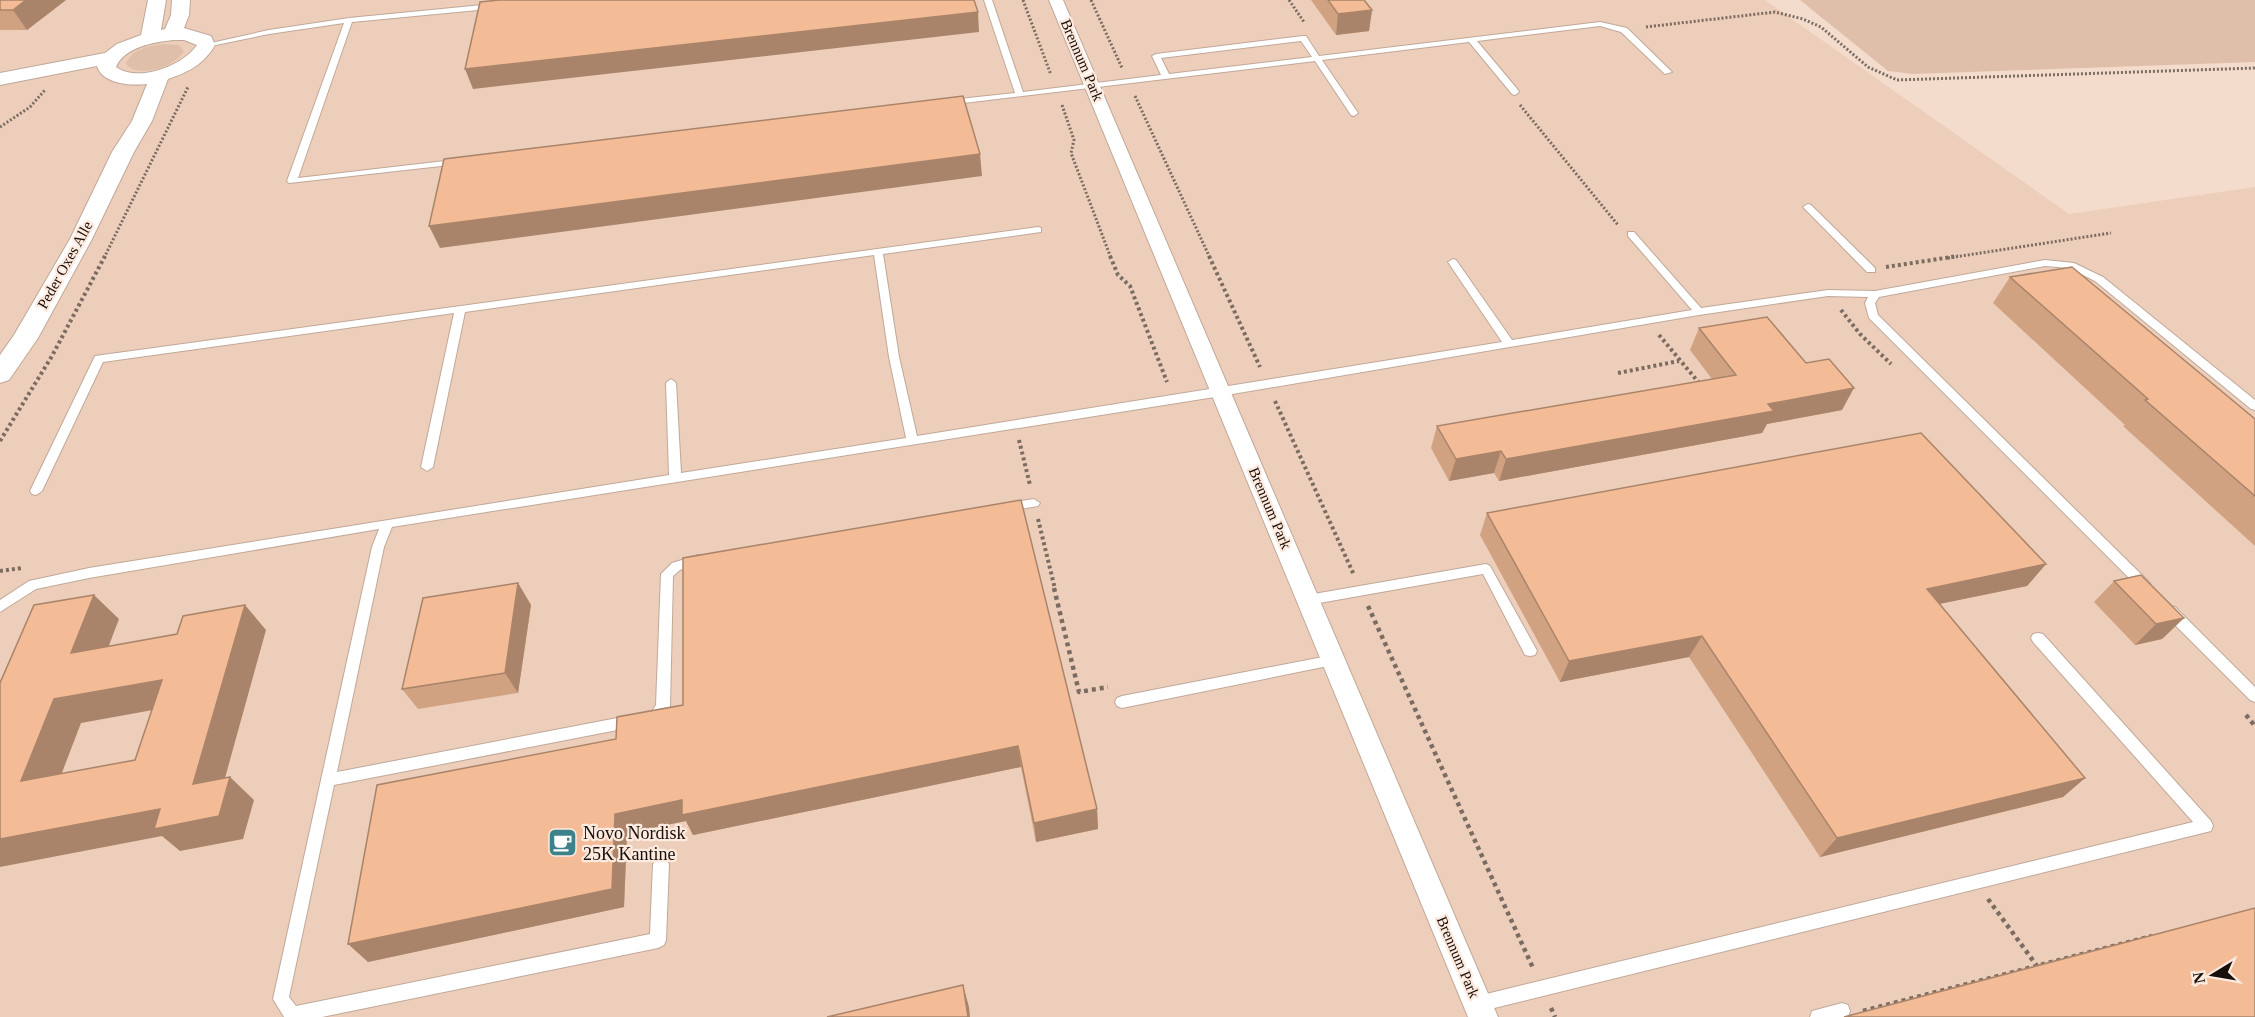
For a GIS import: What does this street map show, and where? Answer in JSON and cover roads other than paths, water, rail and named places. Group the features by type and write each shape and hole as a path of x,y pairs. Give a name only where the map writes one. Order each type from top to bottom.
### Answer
{"street":[{"path":"149,38 155,20 157,0"},
{"path":"173,34 180,15 181,0"},
{"name":"Brennum Park","path":"1056,0 1480,1011"},
{"path":"0,80 53,75 108,63 119,51 149,38 173,34 196,36 204,40 206,45 198,58 175,71 160,75 135,79 110,74 108,63"},
{"path":"0,80 108,63"},
{"name":"Peder Oxes Alle","path":"0,374 25,338 81,239 123,152 142,121 160,75"},
{"name":"Peder Oxes Alle","path":"123,152 125,123 135,79"}],"lane":[{"path":"206,45 269,32 349,20 496,6 497,0"},
{"path":"988,0 1020,94"},
{"path":"349,20 292,181 468,160"},
{"path":"935,105 1471,39 1608,25 1624,30 1668,72"},
{"path":"1166,76 1156,56 1303,38 1354,113"},
{"path":"1471,39 1515,92"},
{"path":"1808,207 1871,270"},
{"path":"36,491 99,359 1038,230"},
{"path":"1631,234 1699,312"},
{"path":"878,252 894,357 912,441"},
{"path":"1453,262 1509,344"},
{"path":"0,607 33,585 89,573 388,523 1268,385 1699,312 1828,293 1875,294 2045,263 2071,265 2099,279 2255,406"},
{"path":"1875,294 1870,303 1873,316 2255,696"},
{"path":"427,467 460,309"},
{"path":"671,383 675,478"},
{"path":"999,509 1034,503"},
{"path":"388,523 378,547 281,999 292,1015 658,940 661,864"},
{"path":"328,780 657,716 663,706 667,574 676,566 715,557"},
{"path":"1308,600 1486,569 1530,651"},
{"path":"1480,1011 1542,989 2206,826 2038,638"},
{"path":"1122,702 1333,660"},
{"path":"1818,1017 1842,1011"}],"place":[{"name":"Novo Nordisk 25K Kantine","path":"562,843"}]}
